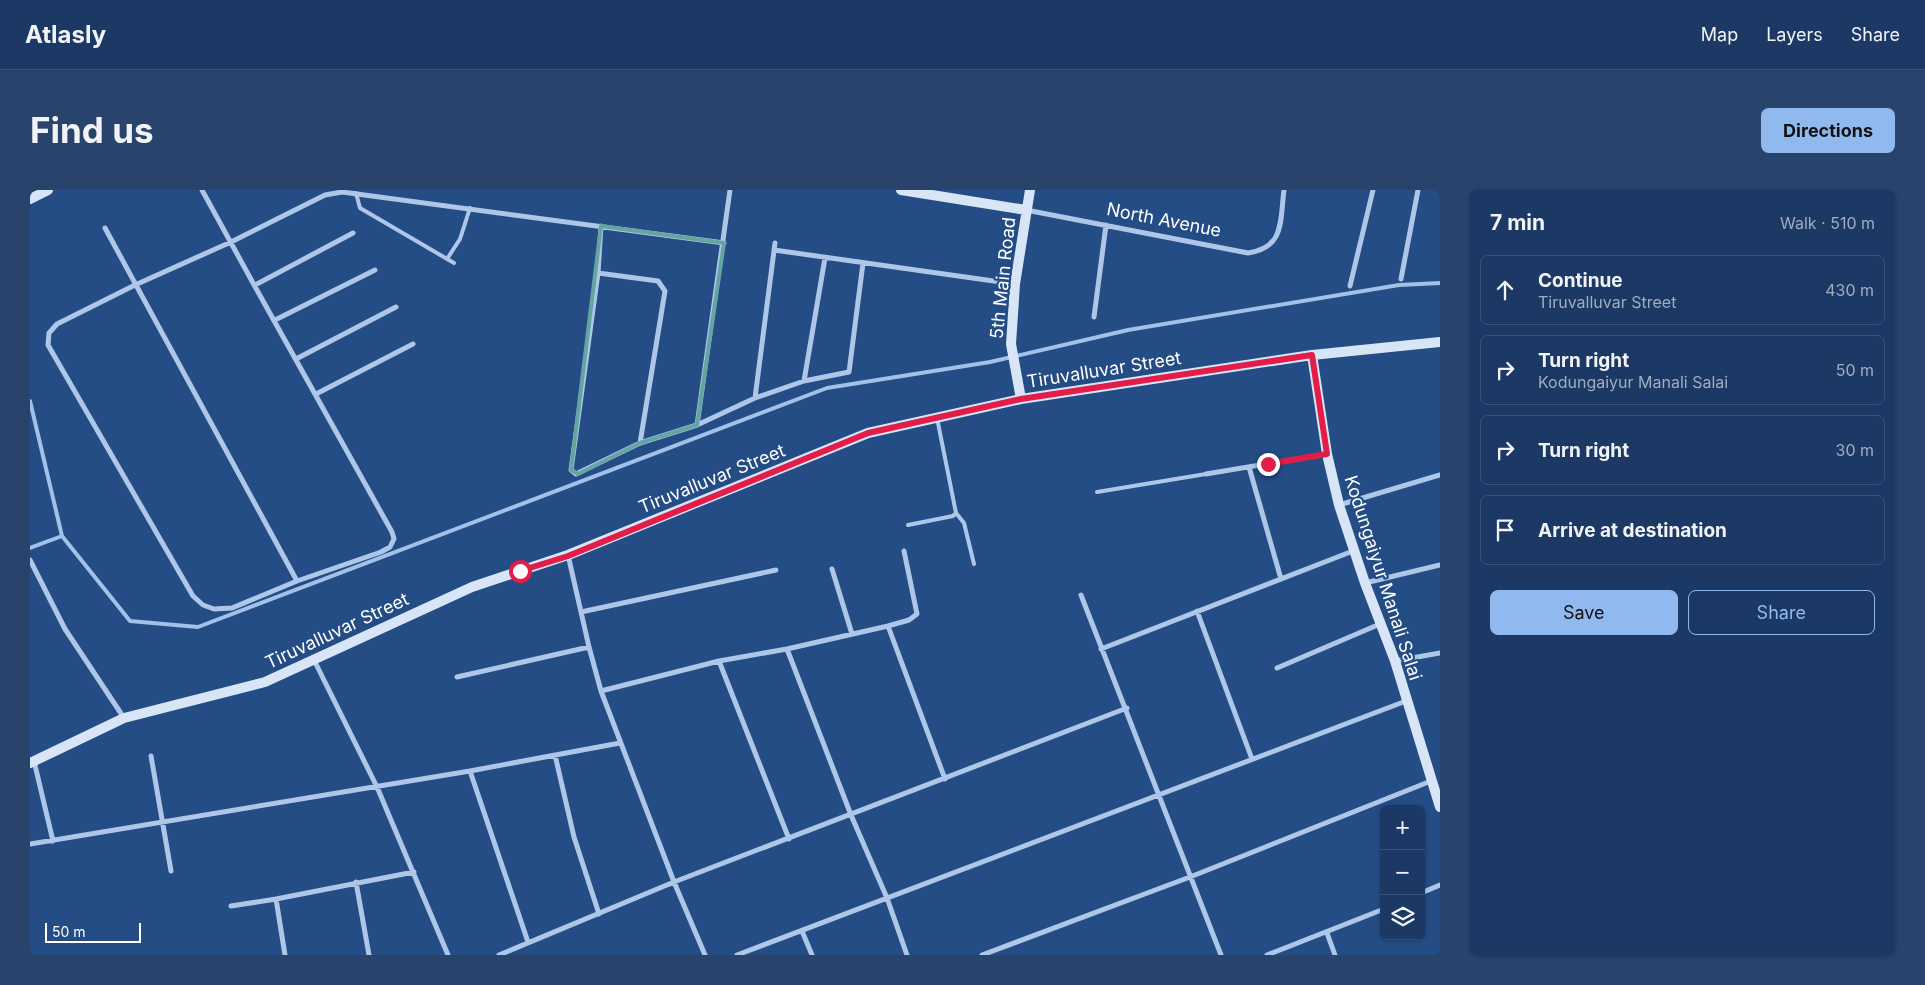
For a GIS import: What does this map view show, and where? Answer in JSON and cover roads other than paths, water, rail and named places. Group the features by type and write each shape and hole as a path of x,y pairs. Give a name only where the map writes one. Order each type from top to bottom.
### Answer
{"street":[{"path":"202,190 231,242 254,285 316,394 394,539 390,547 381,552 232,608 214,609 203,605 193,596 48,345 49,333 57,324 135,285 231,242 333,192 356,192 724,243"},
{"path":"697,425 730,190"},
{"name":"North Avenue","path":"901,190 1026,210 1248,253 1262,251 1272,245 1277,236 1284,190"},
{"name":"5th Main Road","path":"1021,399 1011,344 1016,284 1030,190"},
{"path":"1350,286 1373,190"},
{"path":"1401,279 1418,190"},
{"path":"30,199 42,191"},
{"path":"1094,316 1106,225"},
{"path":"601,226 598,273 572,470 578,474 640,443 697,425 755,398 804,381 849,372 863,263"},
{"path":"105,228 297,582"},
{"path":"254,285 353,233"},
{"path":"755,398 775,242"},
{"path":"774,250 1016,284"},
{"path":"804,381 825,258"},
{"path":"275,320 375,270"},
{"path":"598,273 658,281 665,291 640,443"},
{"path":"296,360 396,307"},
{"name":"Tiruvalluvar Street","path":"32,762 124,718 265,682 472,587 568,556 868,433 1021,399 1312,355 1440,342"},
{"path":"316,394 413,344"},
{"name":"Kodungaiyur Manali Salai","path":"1312,355 1327,454 1338,505 1353,551 1395,661 1440,807"},
{"path":"1206,474 1327,454"},
{"path":"1248,467 1281,578"},
{"path":"1338,505 1440,475"},
{"path":"602,691 719,661 787,649 909,620 917,614 904,551"},
{"path":"1101,649 1353,551"},
{"path":"568,556 589,647 602,691 620,743 704,955"},
{"path":"30,560 65,629 124,718"},
{"path":"1365,583 1440,565"},
{"path":"832,569 852,634"},
{"path":"581,612 776,570"},
{"path":"1081,595 1221,955"},
{"path":"1198,611 1252,759"},
{"path":"1277,668 1380,624"},
{"path":"888,626 945,779"},
{"path":"457,677 589,647"},
{"path":"787,649 851,815 887,898 907,955"},
{"path":"1395,661 1440,653"},
{"path":"314,660 377,786 448,955"},
{"path":"719,661 789,838"},
{"path":"737,955 1406,701"},
{"path":"499,955 674,882 1126,708"},
{"path":"30,844 470,771 620,743"},
{"path":"555,755 574,838 599,914"},
{"path":"151,756 171,871"},
{"path":"32,762 53,840"},
{"path":"470,771 528,942"},
{"path":"982,955 1190,877 1431,782"},
{"path":"232,906 414,872"},
{"path":"356,882 369,955"},
{"path":"1425,891 1440,885"},
{"path":"276,899 285,955"},
{"path":"1267,955 1380,911"},
{"path":"802,931 812,955"},
{"path":"1327,933 1335,955"}],"lane":[{"path":"356,192 360,208 454,263"},
{"path":"447,259 460,240 470,208"},
{"path":"937,418 956,513 964,524 974,564"},
{"path":"1096,492 1206,474"},
{"path":"908,525 953,516 956,513"}],"waterway":[{"path":"30,401 62,536 130,621 198,627 827,388 990,362 1128,330 1399,285 1440,283"},
{"path":"30,548 62,536"}]}
